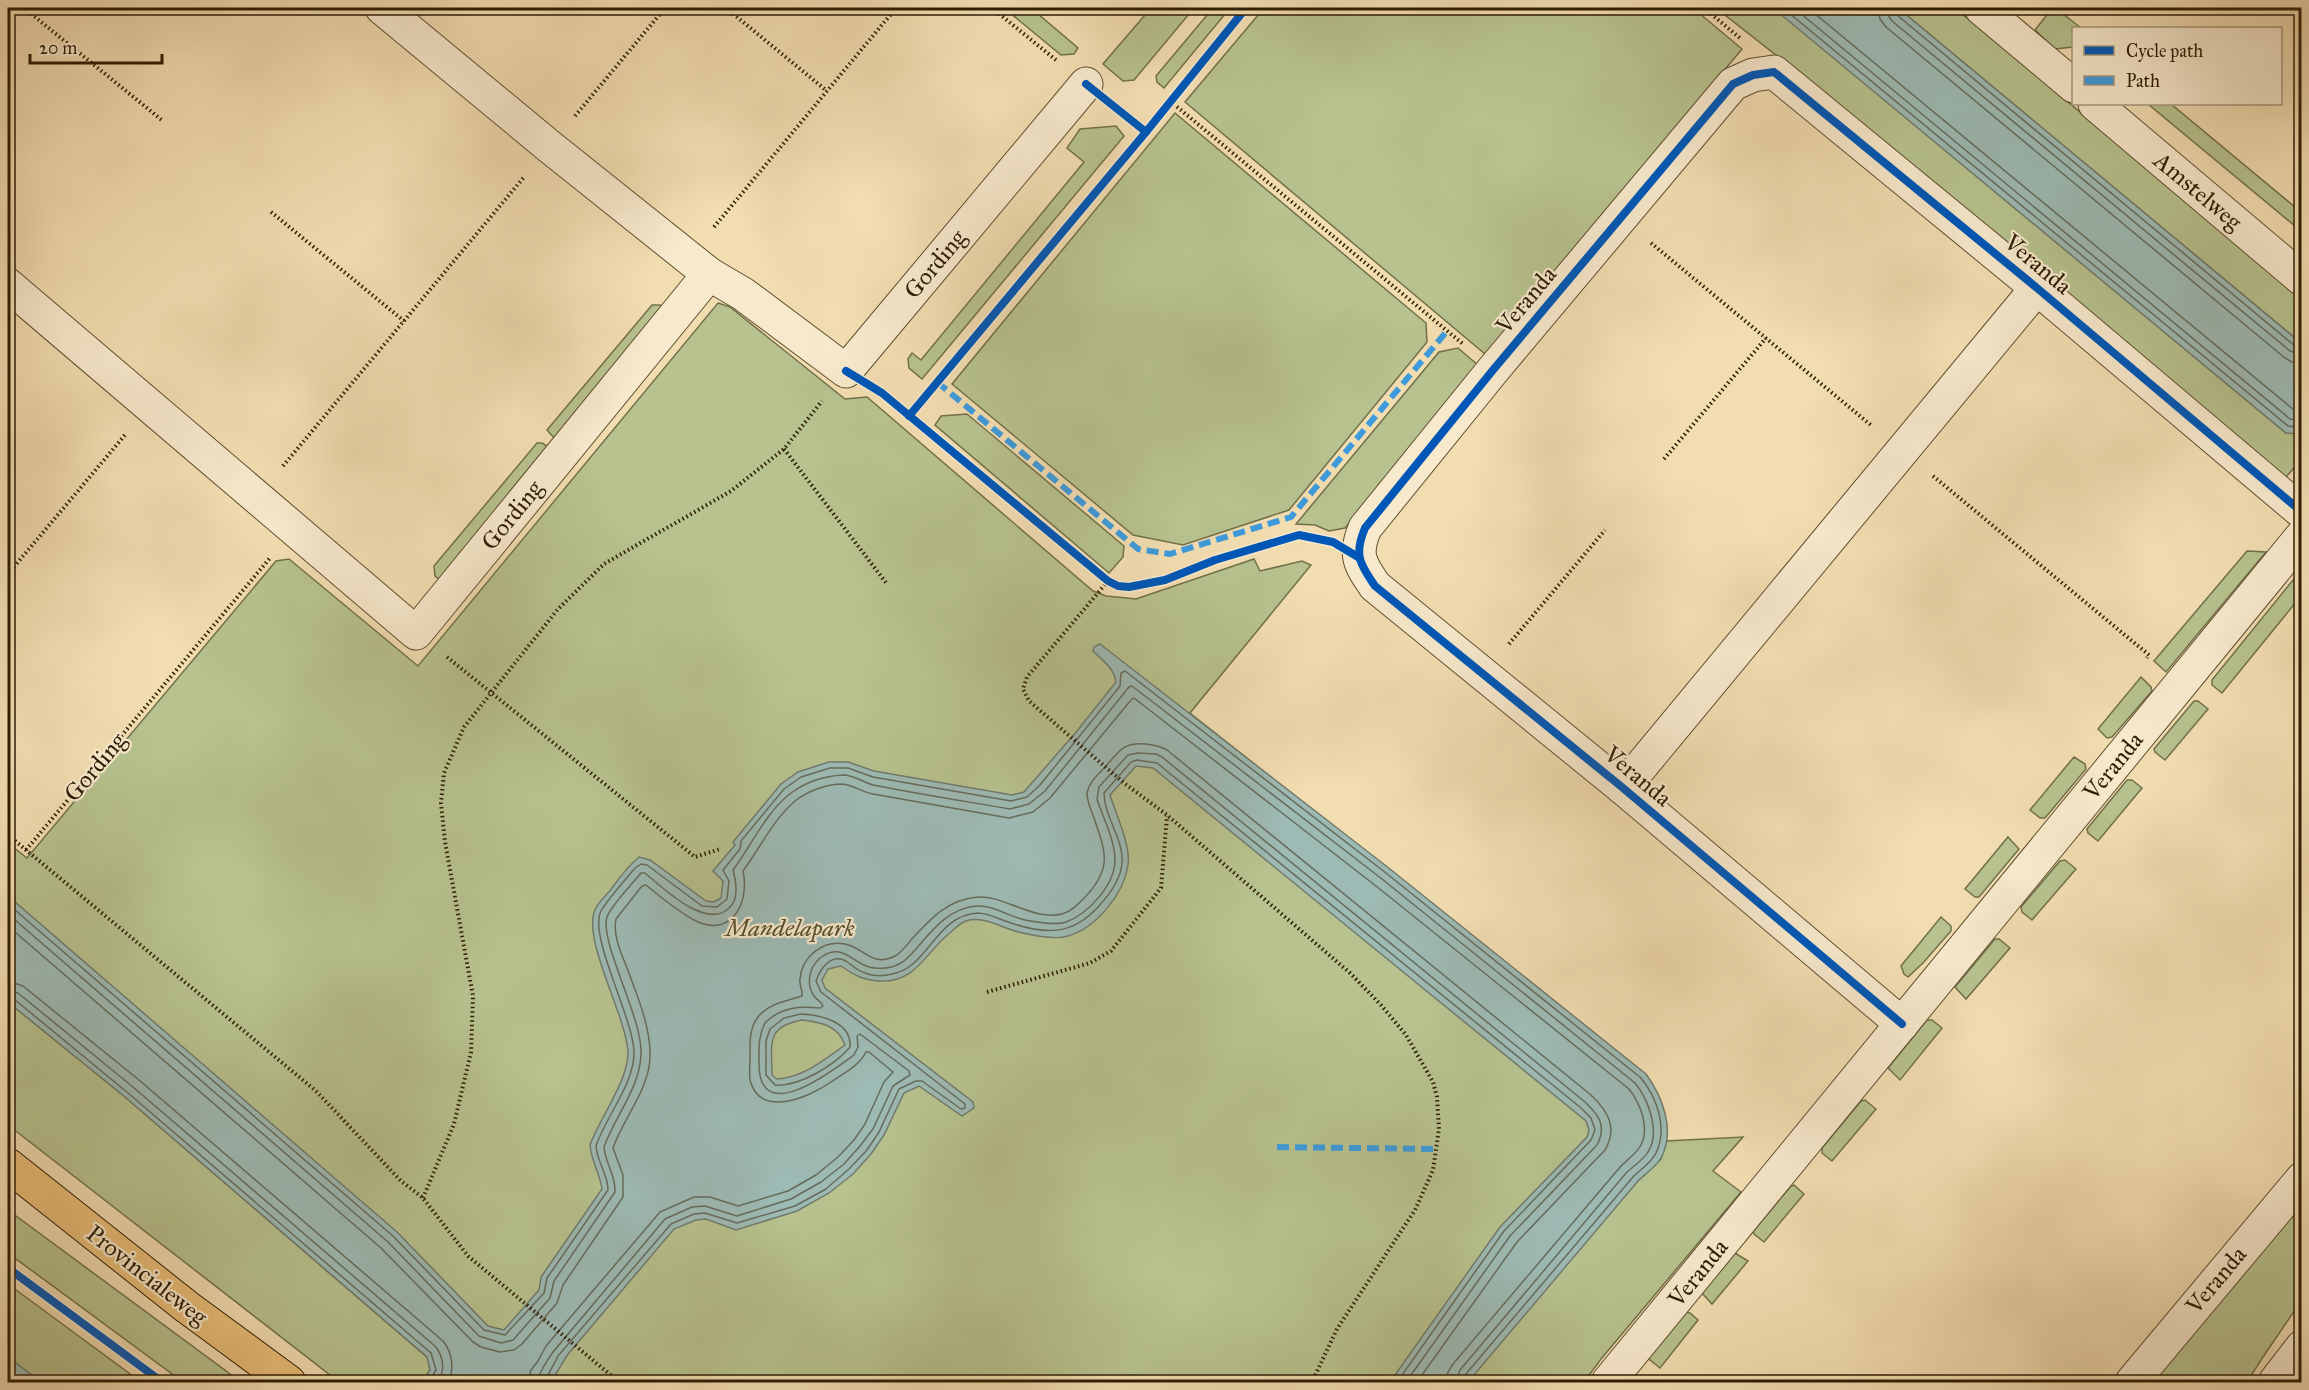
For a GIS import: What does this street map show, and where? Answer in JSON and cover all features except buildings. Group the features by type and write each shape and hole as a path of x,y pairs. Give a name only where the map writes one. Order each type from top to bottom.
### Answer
{"main road":[{"name":"Provincialeweg","path":"8,1166 187,1307 289,1383"}],"street":[{"path":"382,8 699,266 743,294 846,371"},
{"path":"1981,8 2072,85"},
{"name":"Veranda","path":"1902,1024 1623,788 1375,586 1358,556 1359,542 1365,528 1493,370 1733,84 1753,75 1774,72 2037,288 2301,512"},
{"name":"Gording","path":"846,371 1086,84"},
{"name":"Amstelweg","path":"2096,105 2301,279"},
{"name":"Gording","path":"416,633 699,266"},
{"path":"8,285 416,633"},
{"name":"Veranda","path":"1623,788 2037,288"},
{"name":"Veranda","path":"1608,1383 2301,536"},
{"name":"Veranda","path":"2132,1383 2301,1179"},
{"path":"2275,1383 2301,1347"}],"path":[{"path":"24,8 163,121"},
{"path":"257,497 665,8"},
{"path":"726,8 827,91"},
{"path":"699,266 827,91 896,8"},
{"path":"992,8 1086,84"},
{"path":"1164,109 1177,93"},
{"path":"1170,101 1493,370"},
{"path":"271,212 404,321"},
{"path":"1664,459 1766,338"},
{"path":"423,1198 454,1124 471,1052 473,996 445,842 441,803 444,773 464,727 558,609 604,564 731,491 784,449 846,371"},
{"path":"8,574 150,405"},
{"path":"784,449 887,584"},
{"path":"1484,674 1605,530"},
{"path":"1099,574 1108,582 1118,586"},
{"path":"1108,582 1027,677 1023,689 1029,701 1124,783 1167,815 1350,973 1406,1035 1426,1068 1437,1097 1439,1130 1433,1170 1415,1210 1336,1329 1312,1383"},
{"path":"416,633 695,857 720,849"},
{"path":"987,992 1090,963 1111,951 1161,888 1167,815"},
{"path":"8,835 316,1091 401,1181 423,1198 468,1256 619,1383"}],"green space":[{"path":"1004,8 1031,8 1078,48 1074,54 1061,55"},
{"path":"1151,8 1194,8 1134,80 1123,81 1103,64"},
{"path":"1213,8 1230,8 1164,88 1157,82 1156,76"},
{"path":"1264,8 1693,8 1742,49 1485,354 1185,102"},
{"path":"1716,8 1775,8 2286,433 2301,434 2301,468 2294,468 2285,478 1781,59"},
{"path":"1898,8 1955,8 2301,296 2301,343"},
{"path":"2058,10 2080,27 2072,27 2072,47 2055,49 2035,30 2050,11"},
{"path":"2149,105 2172,105 2301,212 2301,231"},
{"path":"1175,113 1426,323 1427,342 1289,510 1183,545 1133,535 952,384"},
{"path":"1116,126 1124,136 922,379 909,368 908,359 912,353 921,360 1084,162 1067,148 1080,129"},
{"name":"Mandelapark","path":"718,303 730,307 845,399 867,397 1093,591 1106,596 1136,599 1254,559 1260,571 1302,561 1311,565 1190,713 1647,1076 1640,1178 1661,1159 1666,1141 1743,1137 1713,1171 1741,1192 1584,1382 1468,1382 1469,1380 1466,1382 485,1382 8,946 8,843 27,858 276,561 289,559 418,666"},
{"path":"652,305 660,305 665,309 556,440 547,430"},
{"path":"1458,348 1479,366 1345,528 1329,531 1315,525 1296,524 1439,352"},
{"path":"967,414 1124,546 1123,557 1109,573 935,425 941,416"},
{"path":"537,443 550,448 440,580 435,576 434,566"},
{"path":"2247,551 2266,552 2166,672 2154,661"},
{"path":"2293,580 2301,587 2301,596 2222,693 2212,685 2212,680"},
{"path":"2141,677 2152,691 2112,737 2107,738 2098,729"},
{"path":"2194,701 2198,701 2208,709 2165,760 2154,749"},
{"path":"2074,757 2085,764 2086,769 2045,818 2040,818 2030,810"},
{"path":"2127,780 2132,780 2142,788 2098,841 2088,833 2087,829"},
{"path":"2008,837 2019,849 1979,897 1975,897 1965,889"},
{"path":"2065,860 2076,869 2032,920 2022,912 2021,907 2060,861"},
{"path":"1941,917 1951,926 1951,931 1908,977 1901,966"},
{"path":"1995,939 1999,939 2010,948 1966,999 1955,987"},
{"path":"8,1002 125,1097 428,1358 430,1370 422,1382 339,1382 8,1125"},
{"path":"1927,1020 1932,1020 1942,1028 1900,1080 1888,1068"},
{"path":"1865,1100 1876,1109 1832,1161 1822,1153 1822,1148 1861,1101"},
{"path":"1794,1185 1804,1194 1764,1242 1753,1231"},
{"path":"2301,1198 2301,1301 2247,1382 2147,1382"},
{"path":"8,1210 241,1382 183,1382 8,1253"},
{"path":"1735,1253 1748,1261 1712,1304 1701,1292"},
{"path":"8,1284 141,1382 40,1382 8,1357"},
{"path":"1686,1312 1698,1320 1660,1368 1648,1356"}],"water":[{"path":"1773,8 1898,8 2301,343 2301,434 2286,433"},
{"path":"1100,644 1390,869 1646,1074 1657,1092 1667,1125 1665,1147 1661,1158 1638,1181 1468,1382 1390,1382 1500,1227 1587,1137 1589,1130 1586,1121 1153,768 1136,766 1110,795 1125,840 1128,865 1115,898 1089,926 1068,936 1052,938 1016,931 980,920 966,921 942,940 920,965 903,977 892,980 868,980 841,966 828,969 822,980 825,988 973,1102 974,1108 962,1116 919,1086 904,1093 884,1135 871,1154 853,1174 829,1193 797,1211 736,1230 706,1219 696,1220 674,1229 569,1353 549,1382 422,1382 430,1370 427,1357 125,1097 8,1002 8,896 397,1232 488,1326 504,1330 539,1290 541,1277 602,1189 590,1145 624,1074 628,1052 620,1018 594,940 593,923 596,907 628,868 639,857 650,860 706,901 714,902 721,898 723,881 713,871 735,845 733,842 781,784 798,772 829,762 848,762 874,771 1012,795 1024,792 1116,682 1110,669 1093,651 1094,647","holes":["802,1020 828,1026 838,1033 845,1045 805,1071 777,1079 772,1075 773,1038 782,1027"]},
{"path":"8,1357 41,1382 8,1382"}],"marked path":[{"path":"937,382 1138,549 1170,554 1291,517 1447,331"},
{"path":"1277,1147 1436,1149"}],"cycle path":[{"path":"909,416 1146,132 1246,8"},
{"path":"1902,1024 1623,788 1375,586 1360,558 1360,545 1365,528 1493,370 1733,84 1753,75 1774,72 2037,288 2302,512"},
{"path":"1086,84 1146,132"},
{"path":"846,371 882,393 1108,581 1118,586 1129,587 1165,580 1215,560 1299,535 1333,542 1358,557"},
{"path":"8,1268 162,1382"}]}
